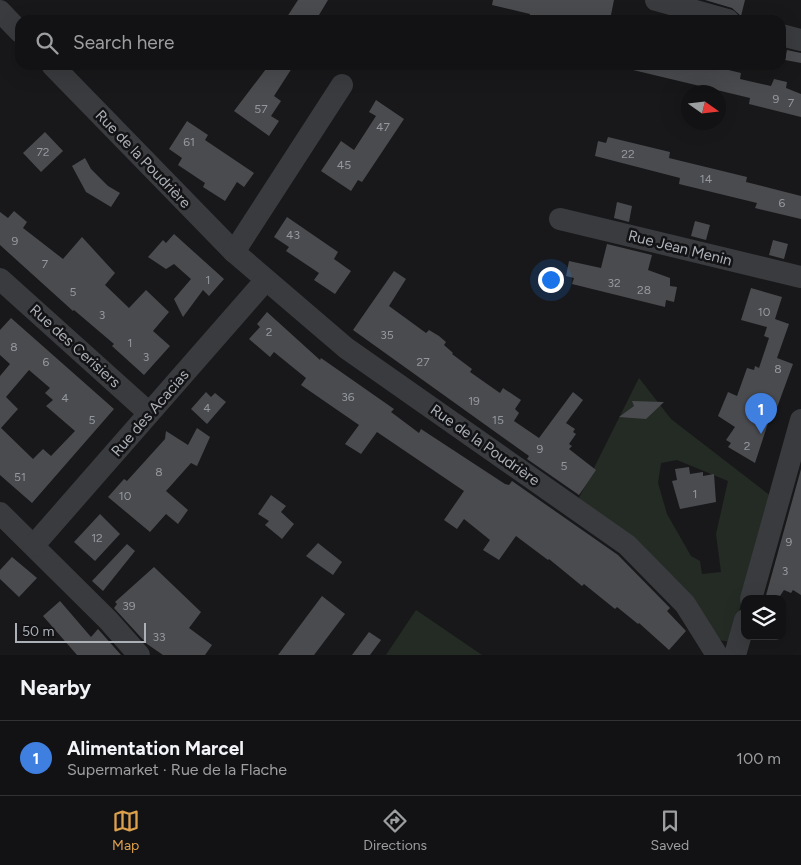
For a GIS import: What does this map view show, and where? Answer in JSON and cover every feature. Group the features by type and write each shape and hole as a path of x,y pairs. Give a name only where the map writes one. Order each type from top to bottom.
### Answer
{"street":[{"path":"656,0 710,15"},
{"path":"0,11 15,27"},
{"path":"786,36 801,40"},
{"name":"Rue de la Poudrière","path":"57,70 234,252 265,281 346,348 627,545 685,604 717,655"},
{"path":"234,252 342,85"},
{"name":"Rue Jean Menin","path":"560,218 801,277"},
{"name":"Rue des Cerisiers","path":"0,279 149,413"},
{"name":"Rue des Acacias","path":"34,545 265,281"},
{"path":"752,595 801,420"},
{"path":"0,513 34,545 139,655"},
{"path":"735,655 741,634"}],"shaded area":[{"path":"639,378 671,419 772,497 744,595 741,595 741,604 730,642 714,639 576,504","holes":["677,460 728,481 716,534 721,572 702,574 700,561 691,556 667,514 658,483 661,463"]},
{"path":"416,610 482,655 386,655"}],"building":[{"path":"298,0 328,0 319,15 288,15"},
{"path":"493,0 614,0 611,15 530,15 492,5"},
{"path":"705,0 745,0 741,15 732,8"},
{"path":"787,50 801,53 801,63 786,60"},
{"path":"265,70 291,70 274,96 281,101 271,116 279,121 269,136 234,111"},
{"path":"633,70 729,70 741,73 740,79 771,86 774,79 787,82 786,88 801,94 801,117 749,104 750,98 726,92 726,85 696,85"},
{"path":"376,100 404,119 362,182 358,180 351,191 321,171 341,141 354,150 376,116 369,112"},
{"path":"187,121 208,135 205,140 254,173 244,187 237,182 225,201 203,187 205,183 178,165 182,158 169,149"},
{"path":"45,132 63,151 41,172 23,153"},
{"path":"608,137 670,152 669,158 747,177 746,182 801,196 801,219 755,208 757,203 679,184 680,178 595,156 598,141 606,143"},
{"path":"85,158 91,169 108,186 120,193 111,207 86,192 72,166"},
{"path":"617,202 632,206 629,222 614,218"},
{"path":"14,211 27,222 23,228 63,259 82,237 115,273 105,285 129,308 146,290 169,312 153,331 170,346 144,375 112,346 114,344 73,311 0,245 0,212 8,218"},
{"path":"287,217 338,252 334,259 351,271 335,294 314,280 319,273 286,251 289,247 274,237"},
{"path":"695,221 710,225 706,240 691,236"},
{"path":"174,234 224,279 209,296 203,290 183,317 174,299 191,279 174,264 166,269 148,257 163,240 166,243"},
{"path":"773,240 788,244 784,259 769,255"},
{"path":"607,244 652,255 648,270 670,278 670,286 677,287 674,302 666,300 665,307 572,284 574,278 566,276 569,261 601,268"},
{"path":"394,271 406,279 389,306 426,333 429,330 439,336 446,342 444,345 452,354 472,369 470,372 500,393 503,388 521,400 515,409 519,413 514,421 539,438 573,392 583,400 566,423 575,429 573,432 576,434 569,444 572,446 569,449 596,470 579,495 527,459 529,456 353,330"},
{"path":"751,288 782,297 775,319 789,324 777,358 793,364 775,413 772,411 755,463 728,447 731,443 726,440 735,427 718,416 728,392 737,396 747,368 754,370 755,366 759,368 769,338 764,336 767,327 741,320"},
{"path":"267,312 320,360 321,358 394,409 391,412 419,433 421,429 505,484 509,485 512,481 618,555 670,608 667,611 686,631 669,650 639,623 617,607 615,609 584,584 582,586 549,559 516,536 499,560 483,550 490,540 464,519 457,529 444,520 464,491 377,432 361,454 345,444 359,425 301,385 306,378 274,352 270,357 249,339 260,327 257,324"},
{"path":"11,318 114,409 32,503 0,475 0,376 10,364 0,355 0,330","holes":["29,370 50,388 45,393 53,400 46,406 75,431 51,456 43,449 33,459 1,428 18,409 6,397"]},
{"path":"206,392 211,397 215,393 226,402 207,424 191,409"},
{"path":"632,401 664,402 646,419 619,417 634,406"},
{"path":"197,428 210,437 197,466 191,463 166,491 188,510 178,524 166,514 150,532 108,497 124,479 127,481 165,439 166,431 188,445"},
{"path":"689,467 690,474 703,472 703,476 714,474 716,502 680,509 672,481 677,480 675,469"},
{"path":"801,469 801,595 793,590 791,593 784,590 781,595 766,595"},
{"path":"271,495 286,506 281,512 294,524 282,539 265,525 269,521 258,514"},
{"path":"100,514 120,534 95,561 74,542"},
{"path":"318,543 342,562 333,575 306,556"},
{"path":"127,544 135,551 103,591 92,581"},
{"path":"12,557 37,578 19,597 0,579 0,570"},
{"path":"154,567 201,612 189,628 212,645 205,655 163,655 147,644 114,608 117,604 115,602"},
{"path":"322,596 345,614 314,655 278,655"},
{"path":"60,601 91,637 98,629 121,655 77,655 43,616"},
{"path":"369,632 381,640 370,655 352,655"}],"place":[{"name":"Alimentation Marcel","path":"761,434"}]}
